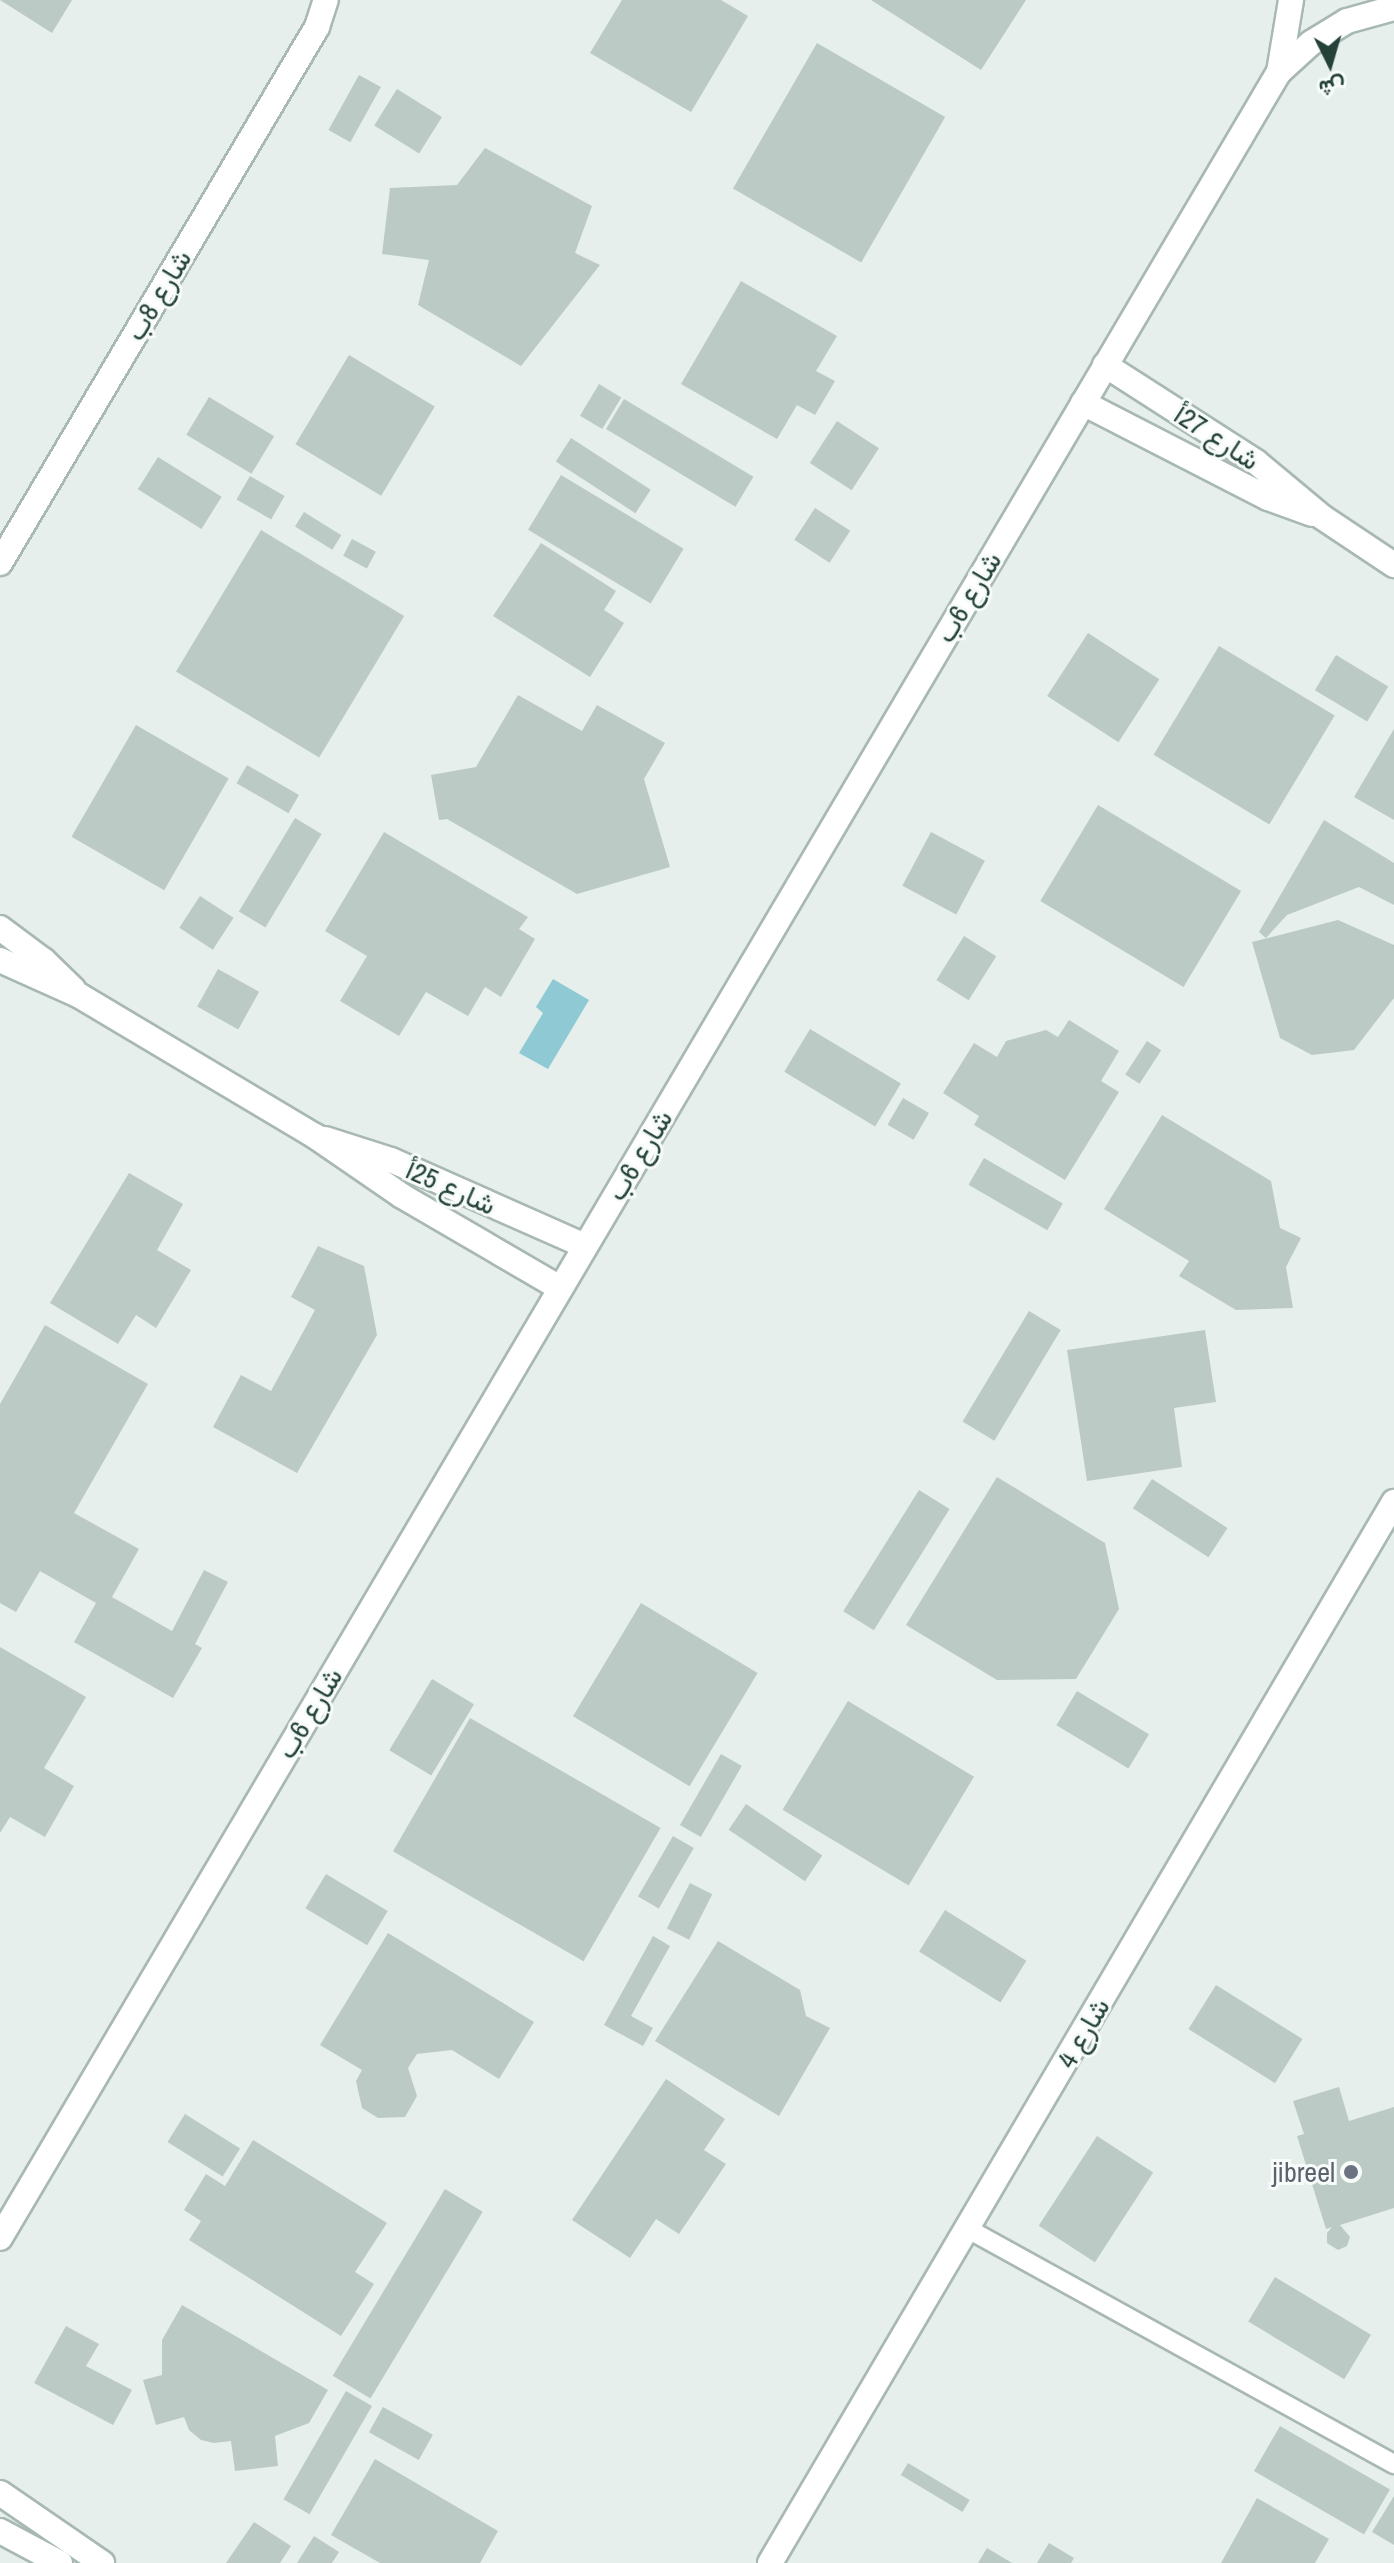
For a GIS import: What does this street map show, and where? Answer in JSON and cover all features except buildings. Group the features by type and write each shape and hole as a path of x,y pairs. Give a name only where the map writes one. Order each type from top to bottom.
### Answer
{"street":[{"name":"شارع 8ب","path":"0,563 317,27 326,0"},
{"name":"شارع 6ب","path":"1279,72 1291,0"},
{"name":"شارع 6ب","path":"0,2238 1279,72 1311,43 1347,21 1394,8"},
{"name":"شارع 27أ","path":"1105,365 1256,462 1322,517 1394,565"},
{"name":"شارع 27أ","path":"1083,403 1268,498 1322,517"},
{"name":"شارع 25أ","path":"0,928 43,960 80,996"},
{"name":"شارع 25أ","path":"0,960 80,996 315,1136 357,1169 560,1288"},
{"name":"شارع 25أ","path":"315,1136 391,1160 585,1246"},
{"name":"شارع 4","path":"770,2563 1394,1502"},
{"path":"0,2493 102,2563"},
{"path":"0,2531 60,2563"}],"lane":[{"path":"968,2229 1394,2464"}],"water":[{"path":"553,979 589,1000 548,1069 519,1053 543,1013 536,1007"}],"place":[{"name":"jibreel","path":"1351,2172"}]}
